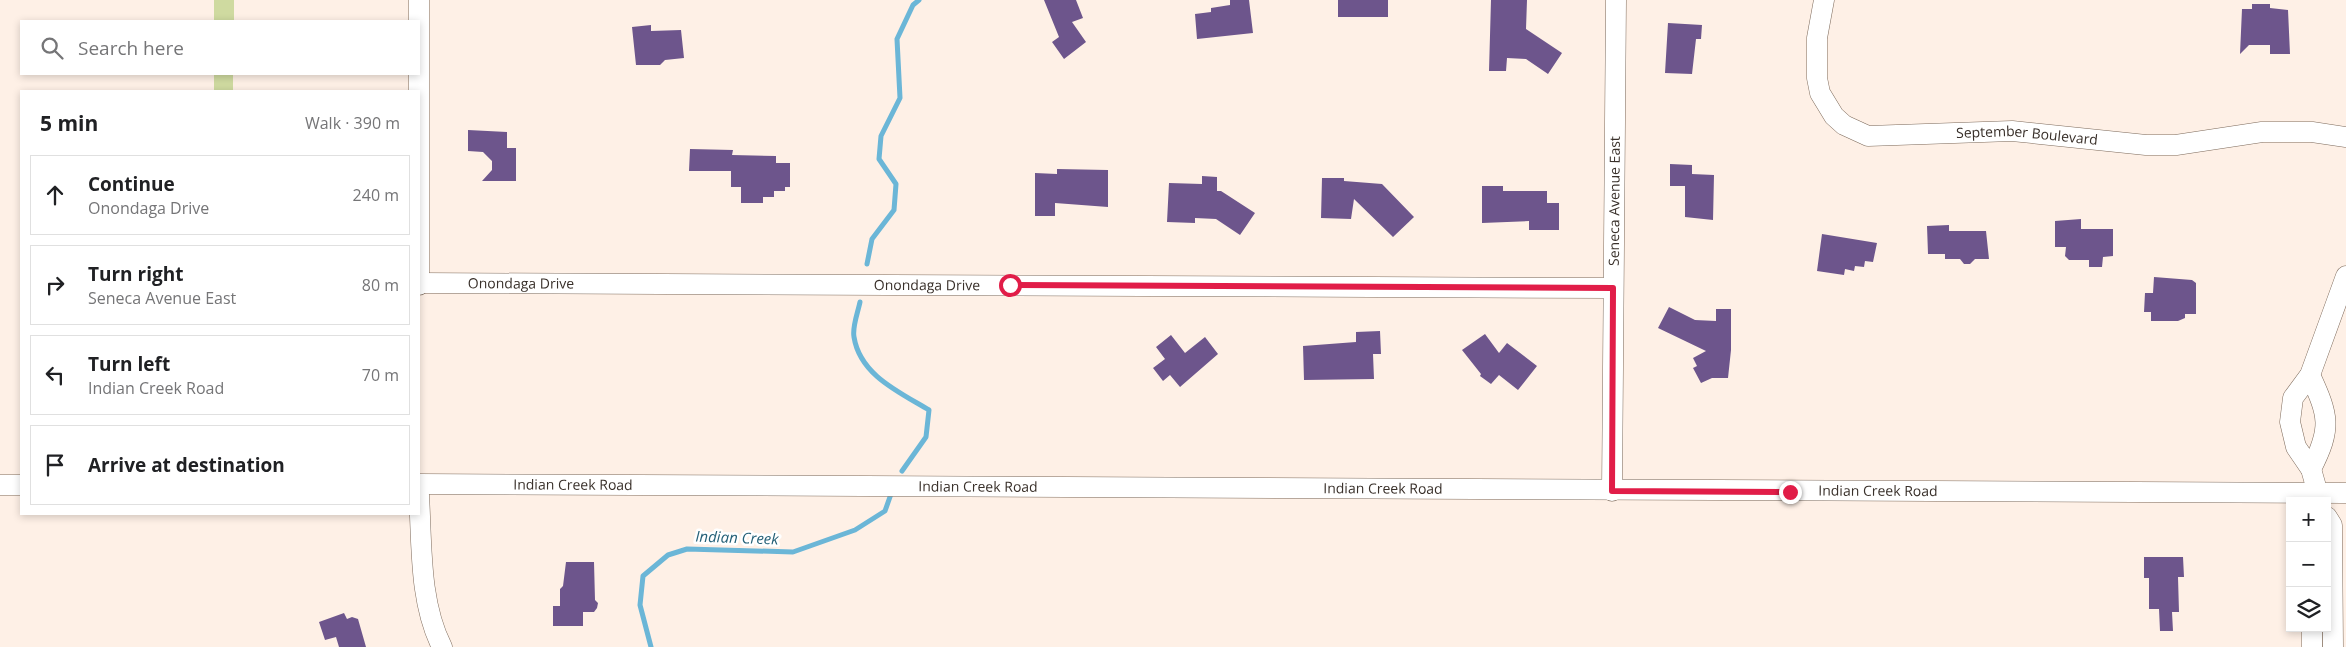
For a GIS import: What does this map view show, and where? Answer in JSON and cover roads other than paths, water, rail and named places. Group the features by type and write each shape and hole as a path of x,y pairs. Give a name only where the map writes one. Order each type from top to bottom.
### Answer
{"street":[{"path":"419,0 419,20"},
{"name":"Seneca Avenue East","path":"1612,491 1616,0"},
{"name":"September Boulevard","path":"1824,0 1817,38 1817,78 1820,93 1834,116 1844,125 1868,136 2012,131 2146,145 2176,145 2262,132 2312,132 2346,137"},
{"path":"419,75 419,90"},
{"path":"2319,497 2311,469 2296,447 2290,422 2293,398 2310,375 2346,276"},
{"name":"Onondaga Drive","path":"420,284 1613,288"},
{"path":"2310,375 2320,397 2327,424 2321,450 2311,469"},
{"path":"0,484 20,484"},
{"name":"Indian Creek Road","path":"420,484 1021,485 2319,497 2346,493"},
{"path":"420,512 424,579 430,611 442,647"},
{"path":"2331,524 2333,647"},
{"path":"2312,632 2312,647"}],"waterway":[{"name":"Indian Creek","path":"867,264 872,239 894,210 896,184 879,159 881,136 900,98 897,39 913,5 919,0"},
{"name":"Indian Creek","path":"860,302 854,324 854,337 864,362 882,381 929,410 926,437 902,471"},
{"name":"Indian Creek","path":"651,647 640,605 643,576 668,555 687,549 793,552 855,530 885,511 891,494"}]}
